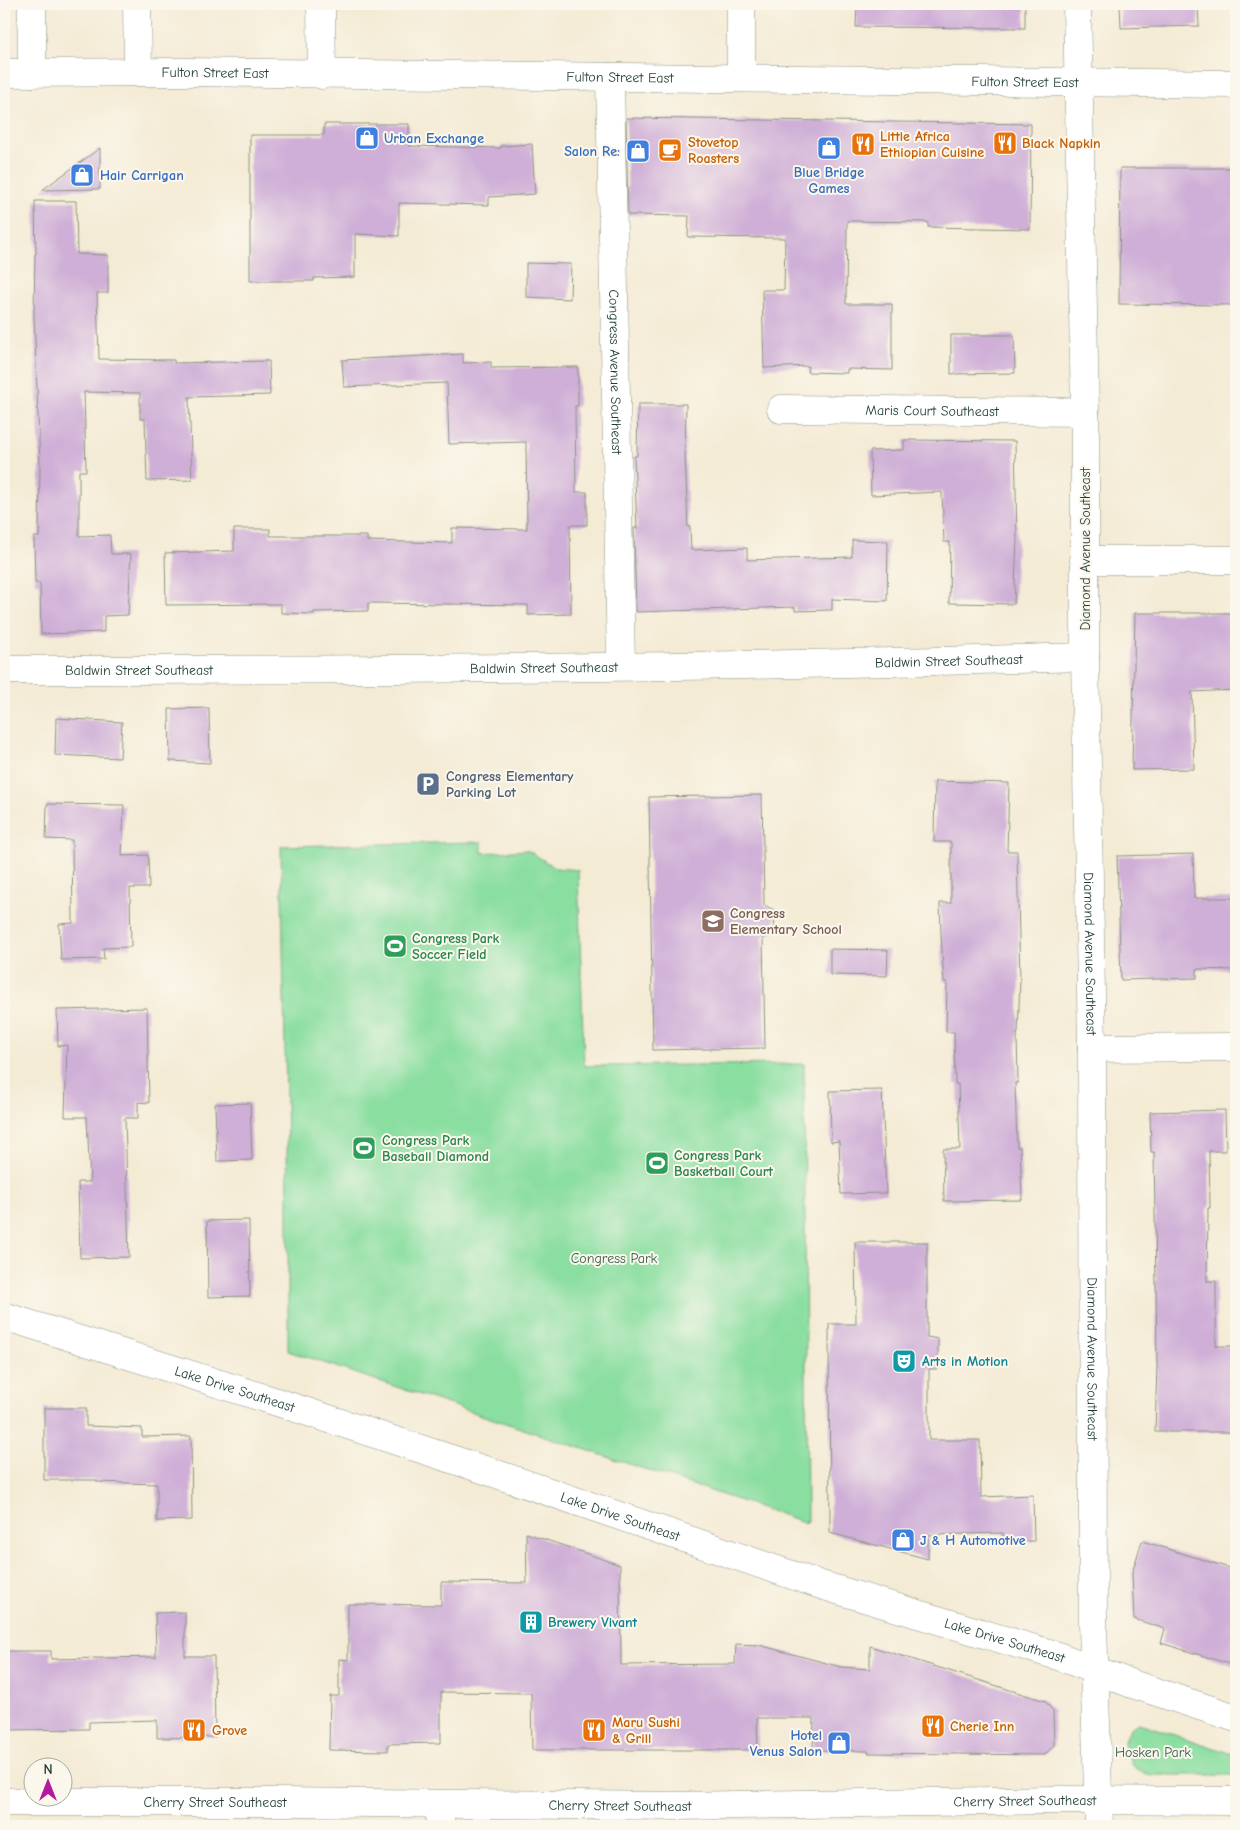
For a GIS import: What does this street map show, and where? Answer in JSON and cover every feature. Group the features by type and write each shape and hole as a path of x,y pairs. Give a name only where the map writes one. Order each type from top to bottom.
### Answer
{"street":[{"path":"32,4 32,74"},
{"path":"137,4 138,72"},
{"path":"321,4 322,74"},
{"path":"740,4 741,78"},
{"name":"Diamond Avenue Southeast","path":"1077,4 1092,1048 1094,1670 1099,1813"},
{"name":"Fulton Street East","path":"4,73 138,72 1236,84"},
{"name":"Congress Avenue Southeast","path":"610,77 622,666"},
{"name":"Maris Court Southeast","path":"781,409 1084,412"},
{"path":"1084,560 1236,560"},
{"name":"Baldwin Street Southeast","path":"4,670 141,671 815,664 1085,656"},
{"path":"1092,1048 1236,1047"},
{"name":"Lake Drive Southeast","path":"4,1316 485,1470 822,1585 1058,1656 1236,1718"},
{"name":"Cherry Street Southeast","path":"4,1802 440,1815 676,1816 1099,1813 1236,1801"}],"green space":[{"name":"Congress Park","path":"482,842 482,853 527,850 556,868 578,870 584,1066 804,1064 807,1523 288,1351 288,1197 281,846"},
{"name":"Hosken Park","path":"1139,1723 1236,1755 1236,1775 1151,1775 1139,1771 1132,1765 1124,1743 1130,1728"}],"building":[{"path":"857,4 1025,4 1025,28 856,27"},
{"path":"1120,4 1198,4 1199,26 1121,28"},
{"path":"626,118 1031,124 1030,229 928,227 928,222 847,221 846,304 892,304 892,370 847,369 847,373 807,372 808,366 764,368 762,290 784,290 785,238 688,237 689,216 628,215"},
{"path":"324,124 409,124 409,146 501,148 501,146 532,144 535,194 489,197 489,205 399,203 399,236 355,234 355,277 314,278 314,281 250,281 250,135 324,135"},
{"path":"100,148 100,189 42,190"},
{"path":"1120,168 1236,168 1236,305 1119,304"},
{"path":"35,201 76,201 77,254 108,255 108,293 97,293 99,359 174,360 174,363 269,361 270,395 189,397 192,480 147,481 145,419 140,419 140,393 84,392 86,471 79,471 79,536 110,535 111,554 131,554 128,615 104,616 104,632 41,634 40,583 35,583 34,537 39,537 40,464 34,315"},
{"path":"526,263 571,264 570,299 526,297"},
{"path":"951,335 1014,335 1015,373 951,374"},
{"path":"463,354 463,363 491,362 491,368 578,367 578,406 575,406 576,492 587,492 587,525 570,525 571,614 528,615 528,605 368,603 368,611 314,612 314,614 281,613 281,604 166,605 165,553 234,551 234,529 270,529 270,536 367,536 367,541 452,543 452,528 527,529 526,442 449,444 447,383 344,387 342,360"},
{"path":"638,404 686,404 685,454 688,527 690,527 691,550 747,548 747,560 852,557 852,540 888,541 887,601 832,599 832,610 795,611 795,607 636,612 634,528 637,528 634,456 637,456"},
{"path":"904,440 1015,441 1017,540 1014,604 949,603 950,542 944,542 942,492 871,495 870,451 904,450"},
{"path":"1135,613 1236,613 1235,690 1192,692 1194,769 1132,770"},
{"path":"209,708 210,763 170,761 169,709"},
{"path":"56,718 122,722 120,758 55,755"},
{"path":"935,781 1009,783 1007,851 1017,851 1020,980 1017,1033 1018,1083 1015,1083 1017,1147 1020,1147 1022,1200 944,1201 943,1149 960,1149 958,1084 955,1084 954,1032 946,1032 947,982 944,982 940,903 951,903 951,842 934,842"},
{"name":"Congress Elementary School","path":"762,795 764,905 774,910 775,932 763,936 765,1048 653,1050 649,797"},
{"path":"47,804 124,805 122,856 148,855 149,888 130,888 131,947 103,948 104,959 61,960 59,924 73,923 72,840 46,839"},
{"path":"1193,854 1194,898 1236,898 1236,970 1197,969 1197,978 1121,980 1117,856"},
{"path":"830,949 888,950 887,976 830,975"},
{"path":"147,1008 149,1103 138,1102 138,1118 125,1118 129,1257 80,1258 78,1182 90,1182 87,1117 65,1117 67,1045 58,1046 57,1010"},
{"path":"882,1090 886,1193 841,1194 839,1141 831,1142 830,1091"},
{"path":"250,1103 252,1160 217,1161 215,1104"},
{"path":"1225,1110 1226,1151 1209,1151 1210,1208 1208,1208 1207,1281 1216,1281 1216,1346 1236,1346 1236,1432 1155,1432 1157,1365 1155,1213 1154,1152 1151,1152 1150,1112"},
{"path":"249,1220 250,1296 208,1297 207,1221"},
{"path":"855,1242 927,1242 927,1337 938,1339 938,1369 929,1369 929,1440 980,1440 981,1497 1033,1495 1034,1541 1004,1542 1003,1533 928,1535 928,1559 830,1533 829,1324 856,1324"},
{"path":"44,1408 86,1408 86,1426 142,1428 142,1437 191,1436 192,1520 157,1521 157,1484 97,1482 97,1480 44,1480"},
{"path":"526,1533 620,1565 621,1665 735,1664 736,1644 759,1645 841,1667 870,1669 870,1646 1045,1701 1053,1711 1054,1745 1045,1755 868,1753 868,1751 813,1750 814,1718 757,1718 758,1750 532,1750 531,1693 441,1692 441,1743 388,1744 388,1751 329,1750 330,1696 339,1696 339,1659 348,1660 348,1604 441,1605 441,1582 527,1583"},
{"path":"1142,1541 1236,1570 1236,1666 1161,1643 1165,1629 1134,1619 1132,1573"},
{"path":"185,1612 185,1656 214,1656 215,1737 157,1738 157,1720 89,1722 89,1729 4,1730 4,1651 51,1651 51,1659 156,1657 155,1613"}],"place":[{"name":"Urban Exchange","path":"367,138"},
{"name":"Black Napkin","path":"1005,143"},
{"name":"Little Africa Ethiopian Cuisine","path":"863,144"},
{"name":"Blue Bridge Games","path":"829,148"},
{"name":"Stovetop Roasters","path":"670,150"},
{"name":"Salon Re:","path":"638,151"},
{"name":"Hair Carrigan","path":"82,175"},
{"name":"Congress Elementary Parking Lot","path":"428,784"},
{"name":"Congress Elementary School","path":"713,921"},
{"name":"Congress Park Soccer Field","path":"395,946"},
{"name":"Congress Park Baseball Diamond","path":"364,1148"},
{"name":"Congress Park Basketball Court","path":"657,1163"},
{"name":"Arts in Motion","path":"904,1361"},
{"name":"J & H Automotive","path":"903,1540"},
{"name":"Brewery Vivant","path":"531,1622"},
{"name":"Cherie Inn","path":"933,1726"},
{"name":"Grove","path":"194,1730"},
{"name":"Maru Sushi & Grill","path":"594,1730"},
{"name":"Hotel Venus Salon","path":"839,1743"}]}
